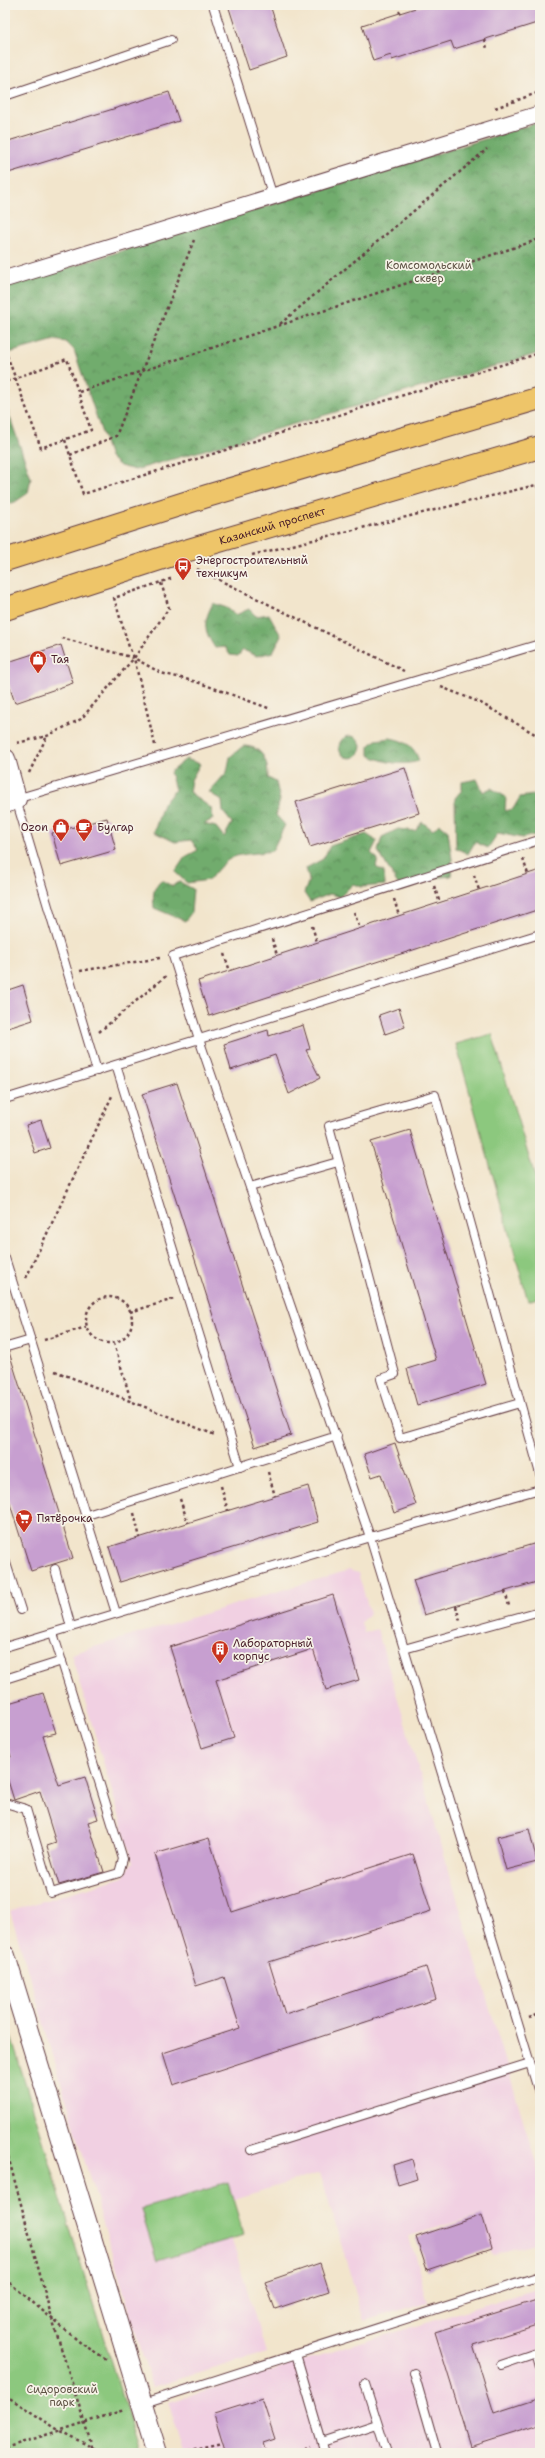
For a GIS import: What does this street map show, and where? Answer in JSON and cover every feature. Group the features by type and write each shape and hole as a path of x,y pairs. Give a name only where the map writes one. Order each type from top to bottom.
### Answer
{"main road":[{"path":"5,560 207,496 540,398"},
{"name":"Казанский проспект","path":"5,609 175,554 540,447"}],"street":[{"path":"5,279 540,114"},
{"path":"9,752 11,801"},
{"path":"5,1956 157,2453"}],"lane":[{"path":"213,5 272,197"},
{"path":"5,96 171,40"},
{"path":"97,1071 68,973 11,801 540,644"},
{"path":"536,841 173,956 199,1039 370,1537 540,2096"},
{"path":"5,1099 540,934"},
{"path":"116,1065 240,1467"},
{"path":"520,1403 400,1438 381,1379 395,1374 329,1126 435,1095 540,1474"},
{"path":"250,1187 338,1162"},
{"path":"5,1258 87,1515 116,1613"},
{"path":"7,1348 31,1340"},
{"path":"87,1515 336,1436"},
{"path":"5,1647 370,1537 540,1489"},
{"path":"5,1560 21,1610"},
{"path":"55,1569 72,1627"},
{"path":"404,1649 540,1611"},
{"path":"5,1803 26,1809 51,1893 119,1873 122,1859 53,1633"},
{"path":"5,1679 62,1661"},
{"path":"251,2150 530,2063"},
{"path":"142,2404 540,2276"},
{"path":"501,2366 536,2353 540,2368"},
{"path":"296,2354 325,2453"},
{"path":"414,2373 438,2453"},
{"path":"365,2384 387,2453"},
{"path":"322,2442 377,2424"}],"path":[{"path":"398,5 400,13"},
{"path":"485,39 487,49"},
{"path":"278,326 491,146"},
{"path":"70,455 116,436 144,371 202,218"},
{"path":"79,392 540,240"},
{"path":"5,351 16,378 41,448 91,430 67,359 16,378 5,382"},
{"path":"65,440 83,494 540,353"},
{"path":"250,555 539,484 540,494"},
{"path":"204,566 196,568 421,679 479,702 540,737"},
{"path":"9,752 47,736 81,719 134,658 169,608 159,584 114,598 128,648 134,658 158,757"},
{"path":"62,638 134,658 161,673 197,682 294,717"},
{"path":"11,801 47,736"},
{"path":"68,973 173,956"},
{"path":"88,1041 177,967"},
{"path":"18,1295 120,1078"},
{"path":"130,1312 187,1295"},
{"path":"104,1298 120,1300 130,1312 132,1320 128,1334 123,1339 114,1343 102,1343 96,1340 86,1327 85,1320 91,1306 104,1298"},
{"path":"31,1340 46,1340 86,1327"},
{"path":"114,1343 131,1402"},
{"path":"39,1365 232,1442"},
{"path":"265,1459 275,1496"},
{"path":"217,1474 228,1511"},
{"path":"177,1487 188,1523"},
{"path":"131,1501 140,1538"},
{"path":"5,2145 52,2319 94,2453"},
{"path":"5,2280 82,2344 133,2375"},
{"path":"5,2395 60,2431 92,2446 103,2453"},
{"path":"5,2448 142,2404"},
{"path":"293,2453 322,2442"},
{"path":"176,2453 223,2443"}],"shaded area":[{"path":"349,1570 358,1573 370,1613 361,1622 364,1633 377,1629 540,2177 540,2241 492,2255 480,2215 409,2236 428,2302 364,2321 320,2173 221,2203 266,2353 152,2387 10,1911 123,1877 133,1862 71,1654"},
{"path":"540,2288 540,2453 184,2453 168,2402"}],"green space":[{"name":"Комсомольский сквер","path":"540,122 540,353 135,470 120,466 110,457 74,350 66,342 55,340 5,354 5,287"},
{"path":"5,403 31,478 28,493 15,502 5,505"},
{"path":"213,603 227,608 236,615 249,609 256,616 269,614 281,636 273,652 257,656 243,650 238,656 230,655 225,647 215,648 206,631 207,616"},
{"path":"350,736 358,739 361,747 358,755 350,758 342,755 339,747 342,739"},
{"path":"390,738 404,742 412,747 419,761 413,763 394,763 369,755 369,746 376,740"},
{"path":"243,746 255,749 263,756 267,766 268,778 276,782 280,800 276,815 285,825 272,851 236,856 224,863 209,880 187,883 175,872 185,857 198,850 191,840 175,842 154,832 163,804 175,790 170,772 186,759 200,764 191,780 189,792 211,808 213,819 204,824 216,827 224,837 232,823 223,812 222,801 209,792 227,772 230,757"},
{"path":"477,779 483,792 491,788 506,797 505,811 513,809 520,797 540,794 540,834 522,838 498,833 488,848 475,842 468,854 456,848 455,798 462,790 462,782"},
{"path":"422,822 433,830 439,824 448,831 452,859 451,876 433,878 402,891 378,851 382,837 398,829 415,831"},
{"path":"366,834 377,841 371,853 378,859 376,867 384,872 385,885 362,887 353,884 340,897 330,894 310,902 304,893 309,880 306,868 323,859 330,846"},
{"path":"161,880 172,886 180,882 193,889 191,913 185,921 154,908 154,893 156,886"},
{"path":"492,1034 540,1194 540,1297 528,1301 456,1044"},
{"name":"Сидоровский парк","path":"5,2017 139,2453 5,2453"},
{"path":"228,2183 244,2235 157,2261 141,2209"}],"building":[{"path":"228,5 270,5 287,57 249,70"},
{"path":"425,5 540,5 540,22 454,49 451,41 392,60 391,55 373,61 362,25"},
{"path":"169,92 179,121 5,174 5,142"},
{"path":"61,645 73,683 15,703 5,673 5,663"},
{"path":"405,768 419,813 310,847 296,802"},
{"path":"107,818 116,850 61,866 52,833"},
{"path":"540,870 540,909 209,1016 198,981"},
{"path":"23,985 33,1020 5,1029 5,991"},
{"path":"399,1008 405,1027 385,1034 379,1015"},
{"path":"303,1025 310,1049 306,1050 320,1078 289,1094 275,1055 231,1070 224,1044 268,1030 269,1036"},
{"path":"177,1083 291,1435 255,1447 142,1094"},
{"path":"41,1120 50,1148 35,1153 26,1125"},
{"path":"410,1130 486,1384 417,1405 407,1369 436,1360 371,1142"},
{"path":"5,1352 9,1352 73,1558 31,1571 5,1488"},
{"path":"395,1443 416,1505 394,1513 381,1474 372,1477 364,1454"},
{"path":"308,1486 318,1522 120,1582 109,1547"},
{"path":"540,1542 540,1581 424,1615 413,1580"},
{"name":"Лабораторный корпус","path":"333,1595 359,1680 326,1690 313,1649 216,1680 234,1738 202,1748 170,1647"},
{"path":"43,1693 56,1733 43,1736 59,1785 85,1777 98,1819 88,1822 104,1872 59,1885 47,1846 56,1843 40,1791 14,1800 5,1771 5,1758 11,1757 5,1739 5,1704"},
{"path":"529,1829 537,1862 506,1870 497,1837"},
{"path":"209,1838 232,1912 413,1854 431,1911 269,1962 285,2014 426,1967 436,1999 173,2085 163,2053 240,2028 224,1977 196,1986 155,1854"},
{"path":"412,2159 417,2179 398,2185 393,2165"},
{"path":"482,2215 492,2248 427,2270 416,2237"},
{"path":"320,2263 329,2291 275,2309 265,2282"},
{"path":"540,2299 540,2324 473,2345 494,2413 540,2398 540,2424 470,2446 435,2332"},
{"path":"262,2399 275,2439 263,2443 266,2453 226,2453 214,2414"}],"place":[{"name":"Энергостроительный техникум","path":"183,581"},
{"name":"Тая","path":"38,674"},
{"name":"Ozon","path":"61,842"},
{"name":"Булгар","path":"84,842"},
{"name":"Пятёрочка","path":"24,1533"},
{"name":"Лабораторный корпус","path":"220,1664"}]}
